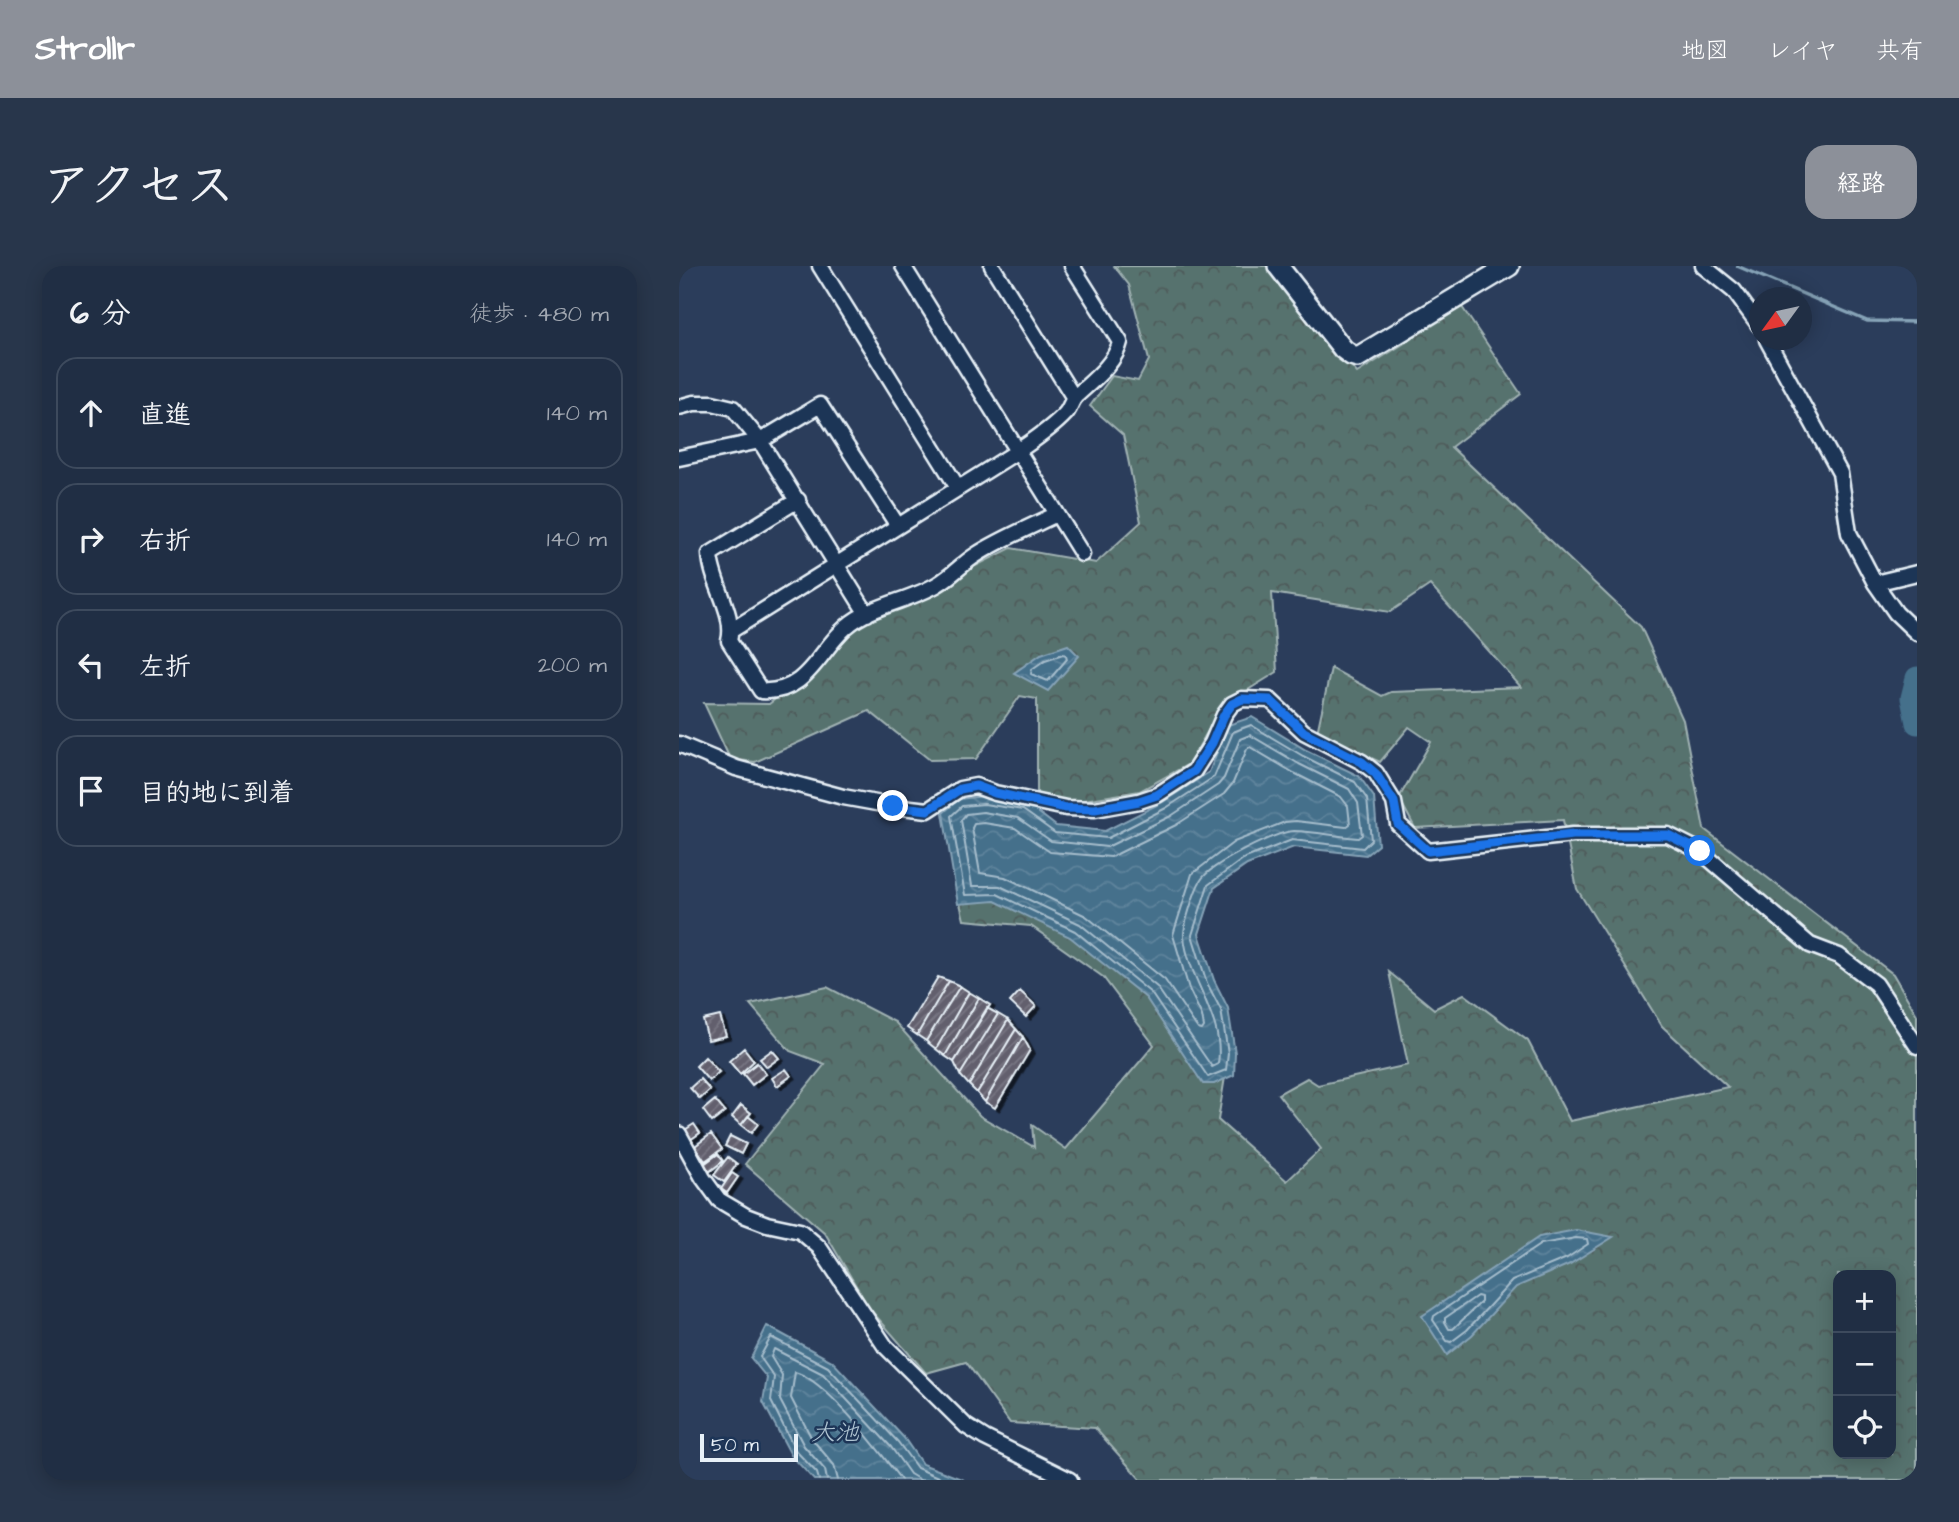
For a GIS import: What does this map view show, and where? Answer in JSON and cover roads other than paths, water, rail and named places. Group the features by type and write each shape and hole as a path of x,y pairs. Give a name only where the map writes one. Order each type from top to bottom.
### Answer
{"street":[{"path":"820,266 958,488"},
{"path":"903,266 1082,554"},
{"path":"992,266 1075,398"},
{"path":"732,630 1018,451 1044,433 1067,412 1075,398 1118,352 1120,342 1072,266"},
{"path":"1278,266 1343,349 1358,357 1510,266"},
{"path":"1703,266 1734,291 1749,312"},
{"path":"1773,350 1840,472 1849,533 1875,583 1896,613 1917,633"},
{"path":"679,407 712,403 733,408 760,441 867,614"},
{"path":"679,458 760,441 820,405 898,526"},
{"path":"798,500 710,554 710,565 732,630 729,641 761,691 773,692 794,684 815,666 848,625 867,614 938,584 976,555 1057,513"},
{"path":"1875,583 1917,573"},
{"path":"679,744 736,768 843,797 893,806 928,810 960,789 976,786 995,793 1066,808 1095,809 1157,795 1194,771 1232,704 1242,699 1270,700 1304,732 1362,762 1376,774 1394,802 1398,824 1428,851 1586,835 1668,835 1700,851 1810,945 1839,956 1876,984 1917,1046"},
{"path":"679,1134 703,1178 719,1200 756,1220 800,1231 819,1248 885,1346 965,1426 1069,1480"}],"water":[{"path":"1068,645 1079,656 1048,691 1014,673 1041,654"},
{"path":"1252,717 1306,750 1359,776 1374,797 1378,845 1366,855 1294,847 1247,865 1214,888 1199,934 1214,980 1228,1008 1235,1053 1234,1075 1214,1084 1203,1084 1146,998 1070,937 995,901 958,904 943,813 959,799 984,796 1026,803 1056,826 1105,831 1163,802 1209,772 1228,725"},
{"path":"1576,1230 1613,1237 1570,1264 1516,1287 1472,1335 1447,1355 1422,1316 1539,1237"},
{"name":"大池","path":"767,1326 832,1361 904,1438 922,1464 964,1480 814,1480 791,1455 763,1402 767,1378 751,1358"}],"waterway":[{"path":"1737,266 1867,321 1917,322"},
{"path":"1917,678 1912,698 1917,723"}]}
